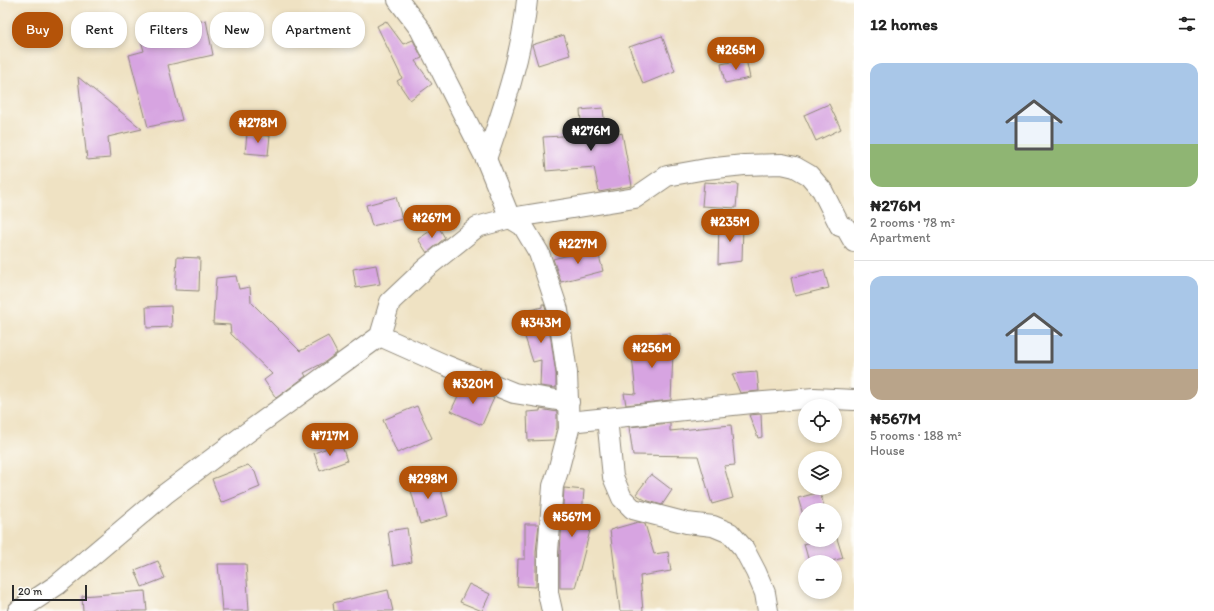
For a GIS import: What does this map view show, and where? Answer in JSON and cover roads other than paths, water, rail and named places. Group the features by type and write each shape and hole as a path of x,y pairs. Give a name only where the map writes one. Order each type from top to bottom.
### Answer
{"street":[{"path":"398,0 420,29 486,159 510,218 523,226 539,253 558,310 566,373 569,429 553,486 548,552 548,593 552,611"},
{"path":"486,159 508,95 524,27 527,0"},
{"path":"18,611 57,585 172,489 380,336 390,302 426,268 477,227 510,218 635,198 667,176 706,169 744,165 782,164 795,167 809,175 822,190 840,226 846,228 854,242"},
{"path":"380,336 445,365 514,393 568,402"},
{"path":"569,422 814,398 854,400"},
{"path":"607,418 613,477 622,498 633,509 687,523 713,526 730,533 744,549 756,572 766,593 768,611"}]}
